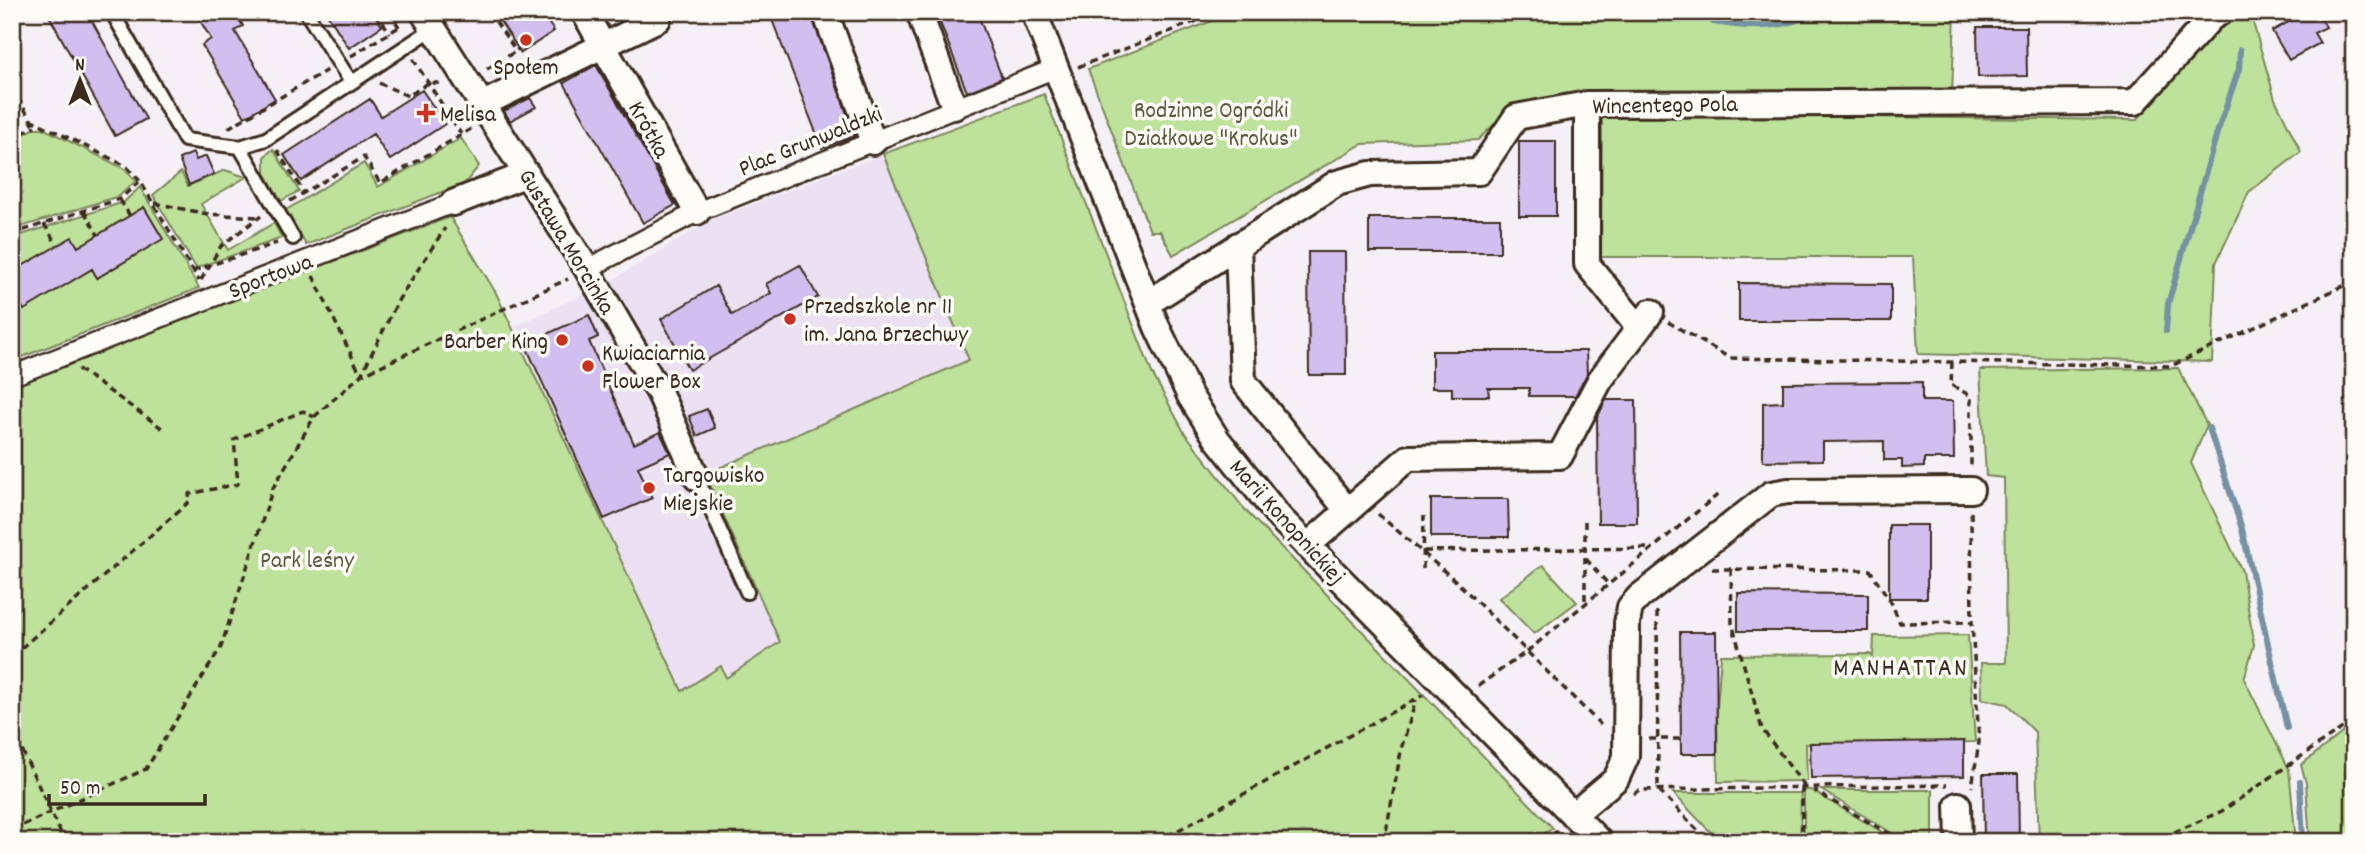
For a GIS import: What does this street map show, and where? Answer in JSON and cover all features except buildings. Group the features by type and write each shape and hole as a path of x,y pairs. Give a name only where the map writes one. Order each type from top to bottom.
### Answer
{"street":[{"path":"482,113 603,45 658,19 655,12"},
{"path":"825,12 873,142"},
{"path":"919,12 954,107"},
{"name":"Marii Konopnickiej","path":"1034,12 1065,69 1172,363 1217,439 1260,496 1307,546 1600,842"},
{"name":"Krótka","path":"585,14 697,212"},
{"name":"Wincentego Pola","path":"1148,303 1336,183 1370,174 1479,172 1516,117 1587,104 2136,103 2216,15"},
{"name":"Gustawa Morcinka","path":"421,23 527,174 587,269 660,394 697,478"},
{"name":"Plac Grunwaldzki","path":"587,269 697,212 954,107 1065,69"},
{"path":"1307,546 1358,508 1409,457 1560,456 1600,380 1645,320 1587,264 1587,104"},
{"name":"Sportowa","path":"12,376 527,174"},
{"path":"1238,245 1243,381 1358,508"},
{"path":"1573,815 1616,779 1626,757 1627,623 1630,607 1639,597 1771,494 1788,491 1971,490"},
{"path":"1959,842 1967,795"}],"lane":[{"path":"112,12 185,140 240,147 266,139 351,82 421,23"},
{"path":"306,12 351,82"},
{"path":"240,147 293,238"},
{"path":"697,478 747,592"}],"path":[{"path":"376,12 390,33"},
{"path":"389,12 399,27"},
{"path":"489,12 517,50 507,57"},
{"path":"1065,69 1220,12"},
{"path":"219,131 230,128 399,27 421,23"},
{"path":"412,57 461,134"},
{"path":"377,82 408,96 428,83"},
{"path":"12,87 30,119 126,166 141,181 209,298"},
{"path":"200,282 208,266 233,235 260,217 364,157 380,183 461,134 482,113"},
{"path":"12,139 37,124"},
{"path":"275,147 304,192"},
{"path":"12,234 120,199 141,181"},
{"path":"120,199 130,216"},
{"path":"153,203 207,214 260,217"},
{"path":"361,375 399,299 446,226 453,203"},
{"path":"84,211 98,235"},
{"path":"44,224 57,245"},
{"path":"193,271 293,238"},
{"path":"12,243 24,265"},
{"path":"306,260 361,375"},
{"path":"12,830 146,769 221,647 272,488 314,417 361,375 499,313 587,269"},
{"path":"1645,320 1730,358 2171,366 2354,281"},
{"path":"67,354 71,364 166,431"},
{"path":"1632,796 1639,790 1658,789 1804,787 1967,795 1979,742 1972,622 1971,396 1951,385 1952,362"},
{"path":"12,656 190,501 189,494 238,484 234,440 303,411 314,417"},
{"path":"1473,690 1529,650 1721,492"},
{"path":"1358,508 1424,551 1529,650 1614,738 1681,739"},
{"path":"1423,569 1424,516"},
{"path":"1585,521 1585,604"},
{"path":"1424,551 1652,548"},
{"path":"1585,557 1608,584"},
{"path":"1706,569 1870,570 1891,602 1900,623 1972,622"},
{"path":"1731,569 1732,623 1762,729 1804,787 1802,842"},
{"path":"1657,606 1658,789 1709,842"},
{"path":"1157,842 1442,682"},
{"path":"1384,842 1402,746 1416,699"},
{"path":"2151,842 2222,811 2354,720"},
{"path":"12,729 65,842"},
{"path":"1816,787 1816,792 1904,842"}],"shaded area":[{"path":"883,154 970,360 706,474 780,642 683,705 515,326 606,284 711,220"}],"green space":[{"name":"Rodzinne Ogródki Działkowe \"Krokus\"","path":"1235,12 1955,12 1952,96 1508,111 1478,140 1362,144 1173,255 1160,231 1150,231 1088,69"},
{"path":"2240,12 2250,12 2275,99 2301,152 2249,192 2216,263 2212,362 1918,354 1913,257 1601,257 1602,114 2137,120 2217,26"},
{"name":"Park leśny","path":"1044,94 1152,373 1184,432 1246,511 1553,828 1531,842 12,842 12,374 322,246 330,263 450,217 496,293 682,691 721,666 726,678 780,642 705,474 969,360 883,154"},
{"path":"35,128 43,128 125,169 136,181 119,196 12,230 12,141"},
{"path":"461,138 479,166 465,183 306,245 286,210 364,163 378,187"},
{"path":"273,149 299,191 281,201 265,173 265,156"},
{"path":"225,170 246,177 201,204 228,250 274,223 282,238 196,268 153,195 181,172 188,186"},
{"path":"140,187 199,288 12,361 12,238 124,202"},
{"path":"2178,368 2207,425 2191,463 2242,571 2254,645 2244,679 2289,769 2296,842 2039,842 2035,732 2007,704 1982,699 1981,663 2006,663 2004,478 1986,476 1980,370"},
{"path":"1543,565 1577,602 1534,634 1499,598"},
{"path":"1968,635 1975,742 1806,744 1807,781 1718,782 1717,707 1721,655 1870,654 1873,657 1874,636"},
{"path":"2351,726 2354,732 2354,842 2310,842 2306,783 2301,765"},
{"path":"1804,790 1811,790 1899,842 1804,842"},
{"path":"1821,790 1933,790 1933,842 1907,842"},
{"path":"1673,793 1801,793 1800,842 1720,842"}],"waterway":[{"path":"1713,22 1740,26 1778,25 1816,12"},
{"path":"2166,331 2168,304 2217,133 2239,69 2240,50"},
{"path":"2209,428 2242,529 2287,728"},
{"path":"2300,782 2303,842"}],"place":[{"name":"Społem","path":"526,40"},
{"name":"Melisa","path":"426,113"},
{"name":"Przedszkole nr 11 im. Jana Brzechwy","path":"790,319"},
{"name":"Barber King","path":"562,340"},
{"name":"Kwiaciarnia Flower Box","path":"588,366"},
{"name":"Targowisko Miejskie","path":"649,488"}],"district":[{"name":"MANHATTAN","path":"1901,666"}]}
